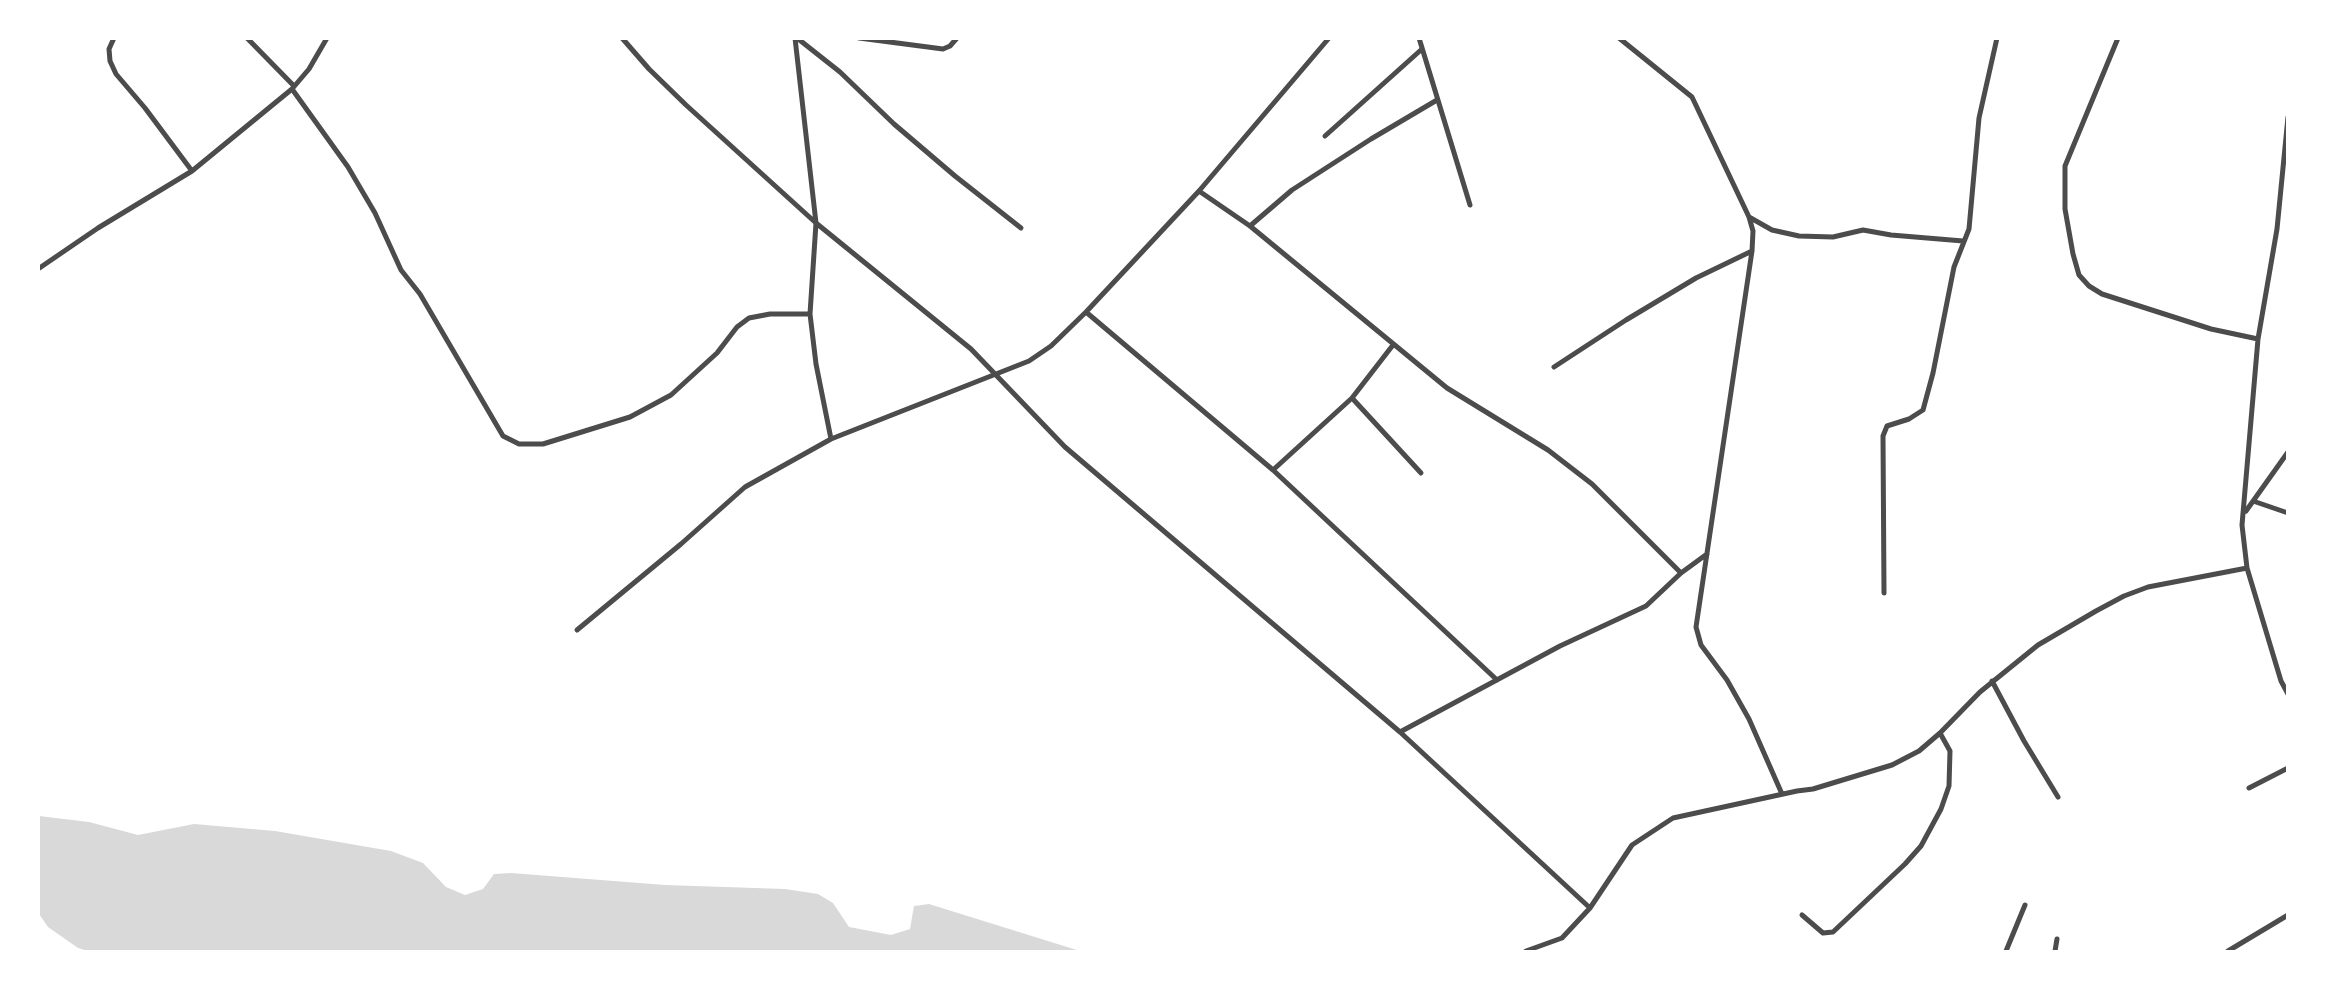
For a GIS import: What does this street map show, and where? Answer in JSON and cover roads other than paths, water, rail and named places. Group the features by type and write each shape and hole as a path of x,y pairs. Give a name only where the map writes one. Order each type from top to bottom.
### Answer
{"street":[{"path":"114,38 109,49 110,61 116,74 192,171"},
{"path":"247,38 293,88 348,167 375,213 401,270 417,293 421,294 503,436 519,444 542,444 630,417 671,395 717,353 737,327 750,318 770,314 810,314"},
{"path":"38,269 98,228 192,171 293,88 309,69 327,38"},
{"path":"622,38 686,105 816,223 971,349 1065,447 1400,732 1590,908"},
{"path":"796,38 816,223 810,314 816,364 831,439"},
{"path":"796,38 841,72 894,124 1021,228"},
{"path":"859,38 943,49 957,38"},
{"path":"577,630 745,487 831,439 1029,361 1040,353 1086,312 1199,191 1329,38"},
{"path":"1419,38 1470,205"},
{"path":"1619,38 1692,97 1749,217 1753,231 1696,627 1698,637 1749,719 1782,794"},
{"path":"1884,593 1884,436 1887,426 1909,419 1923,410 1954,267 1969,229 1979,118 1997,38"},
{"path":"2118,38 2066,166 2063,188 2065,209 2079,275 2089,286 2102,294 2211,328 2258,339"},
{"path":"1325,136 1422,49"},
{"path":"1250,226 1292,190 1437,100"},
{"path":"2287,117 2277,229 2258,339 2242,537 2247,568 2287,694"},
{"path":"1199,191 1250,226 1447,388 1548,450 1592,484 1681,573"},
{"path":"1749,217 1772,230 1799,236 1833,237 1863,230 1891,235 1963,240"},
{"path":"1554,367 1685,285 1752,251"},
{"path":"1086,312 1273,470 1497,680"},
{"path":"1273,470 1352,398 1393,345"},
{"path":"1352,398 1421,472"},
{"path":"2245,514 2287,453"},
{"path":"2253,501 2287,513"},
{"path":"1400,732 1560,646 1646,606 1681,573 1707,554"},
{"path":"1526,951 1562,938 1590,908 1633,845 1674,818 1813,789 1892,765 1919,751 1992,681 2038,645 2124,596 2148,587 2247,568"},
{"path":"1992,681 2058,797"},
{"path":"1801,915 1823,933 1833,932 1921,846 1941,809 1949,786 1950,751 1940,733"},
{"path":"2249,788 2287,768"},
{"path":"2006,951 2025,905"},
{"path":"2228,951 2287,915"},
{"path":"2055,951 2057,939"}]}
